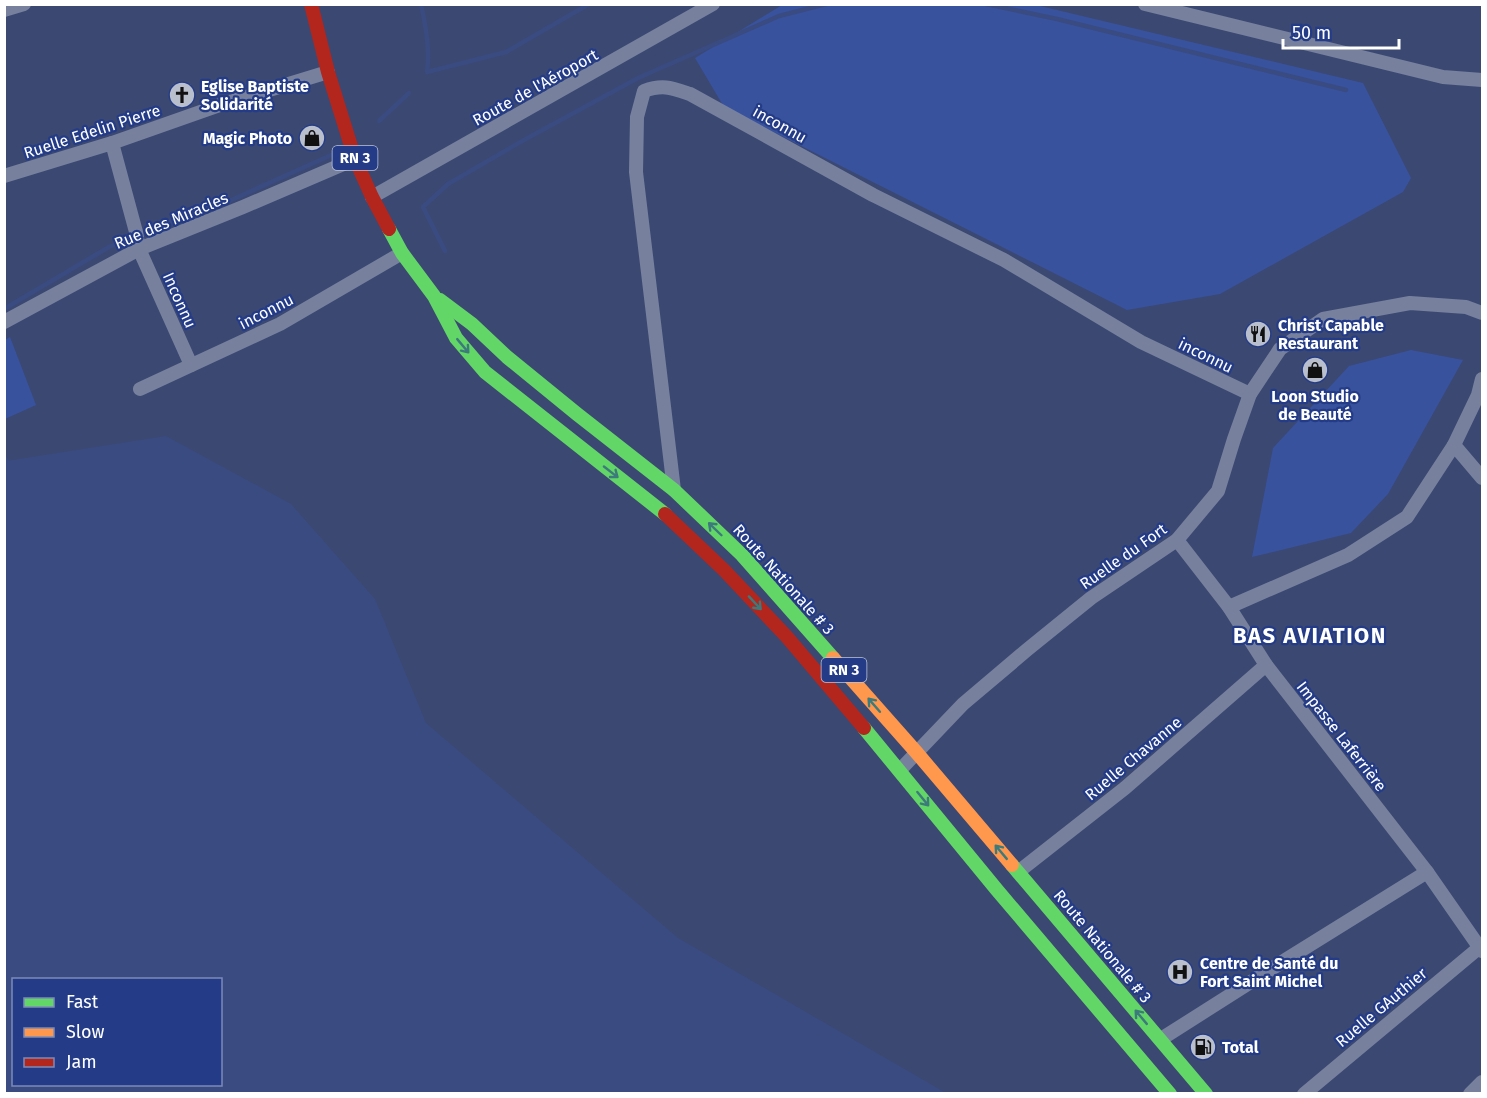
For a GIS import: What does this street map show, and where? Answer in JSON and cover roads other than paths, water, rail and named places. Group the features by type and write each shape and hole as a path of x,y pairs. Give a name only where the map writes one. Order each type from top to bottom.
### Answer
{"main road":[{"name":"Route Nationale # 3","path":"311,4 328,72 355,159 402,253 434,296 456,338 485,372 657,507 724,570 787,637 900,770 997,890 1101,991 1161,1040 1206,1094"},
{"name":"Route Nationale # 3","path":"434,296 472,324 507,357 674,490 742,555 917,753 1018,872 1170,1094"}],"street":[{"path":"4,10 24,4"},
{"name":"Route de l'Aéroport","path":"372,197 713,4"},
{"path":"1144,4 1443,77 1479,78"},
{"name":"Ruelle Edelin Pierre","path":"4,176 328,72"},
{"name":"inconnu","path":"674,490 636,172 637,117 644,91 654,87 666,87 690,94 873,195 1004,260 1141,342 1250,394"},
{"path":"112,143 139,249"},
{"name":"Rue des Miracles","path":"4,322 139,249 355,159"},
{"name":"Inconnu","path":"139,249 191,365"},
{"name":"inconnu","path":"140,389 280,324 402,253"},
{"name":"Ruelle du Fort","path":"900,770 963,704 1028,649 1091,598 1177,540 1218,492 1250,394 1280,350 1323,319 1410,303 1466,307 1482,313"},
{"path":"1229,607 1348,555 1407,517 1454,445 1478,395 1482,379"},
{"path":"1454,445 1482,478"},
{"name":"Impasse Laferrière","path":"1177,540 1229,607 1266,665 1427,872 1481,949"},
{"name":"Ruelle Chavanne","path":"1018,872 1125,788 1266,665"},
{"path":"1161,1040 1427,872"},
{"name":"Ruelle GAuthier","path":"1304,1094 1481,949"},
{"path":"1470,1094 1482,1082"}],"waterway":[{"path":"421,4 428,47 427,72 506,52 589,4"},
{"path":"445,251 423,207 448,184 638,78 779,16 826,4"},
{"path":"986,4 1057,19 1346,90"},
{"path":"379,121 409,93"},
{"path":"4,309 109,247 166,223 227,202 338,152"},
{"path":"4,457 6,461"}],"place":[{"name":"Eglise Baptiste Solidarité","path":"182,95"},
{"name":"Magic Photo","path":"312,138"},
{"name":"Christ Capable Restaurant","path":"1258,334"},
{"name":"Loon Studio de Beauté","path":"1315,370"},
{"name":"Centre de Santé du Fort Saint Michel","path":"1180,972"},
{"name":"Total","path":"1203,1047"}],"district":[{"name":"BAS AVIATION","path":"1310,635"}]}
